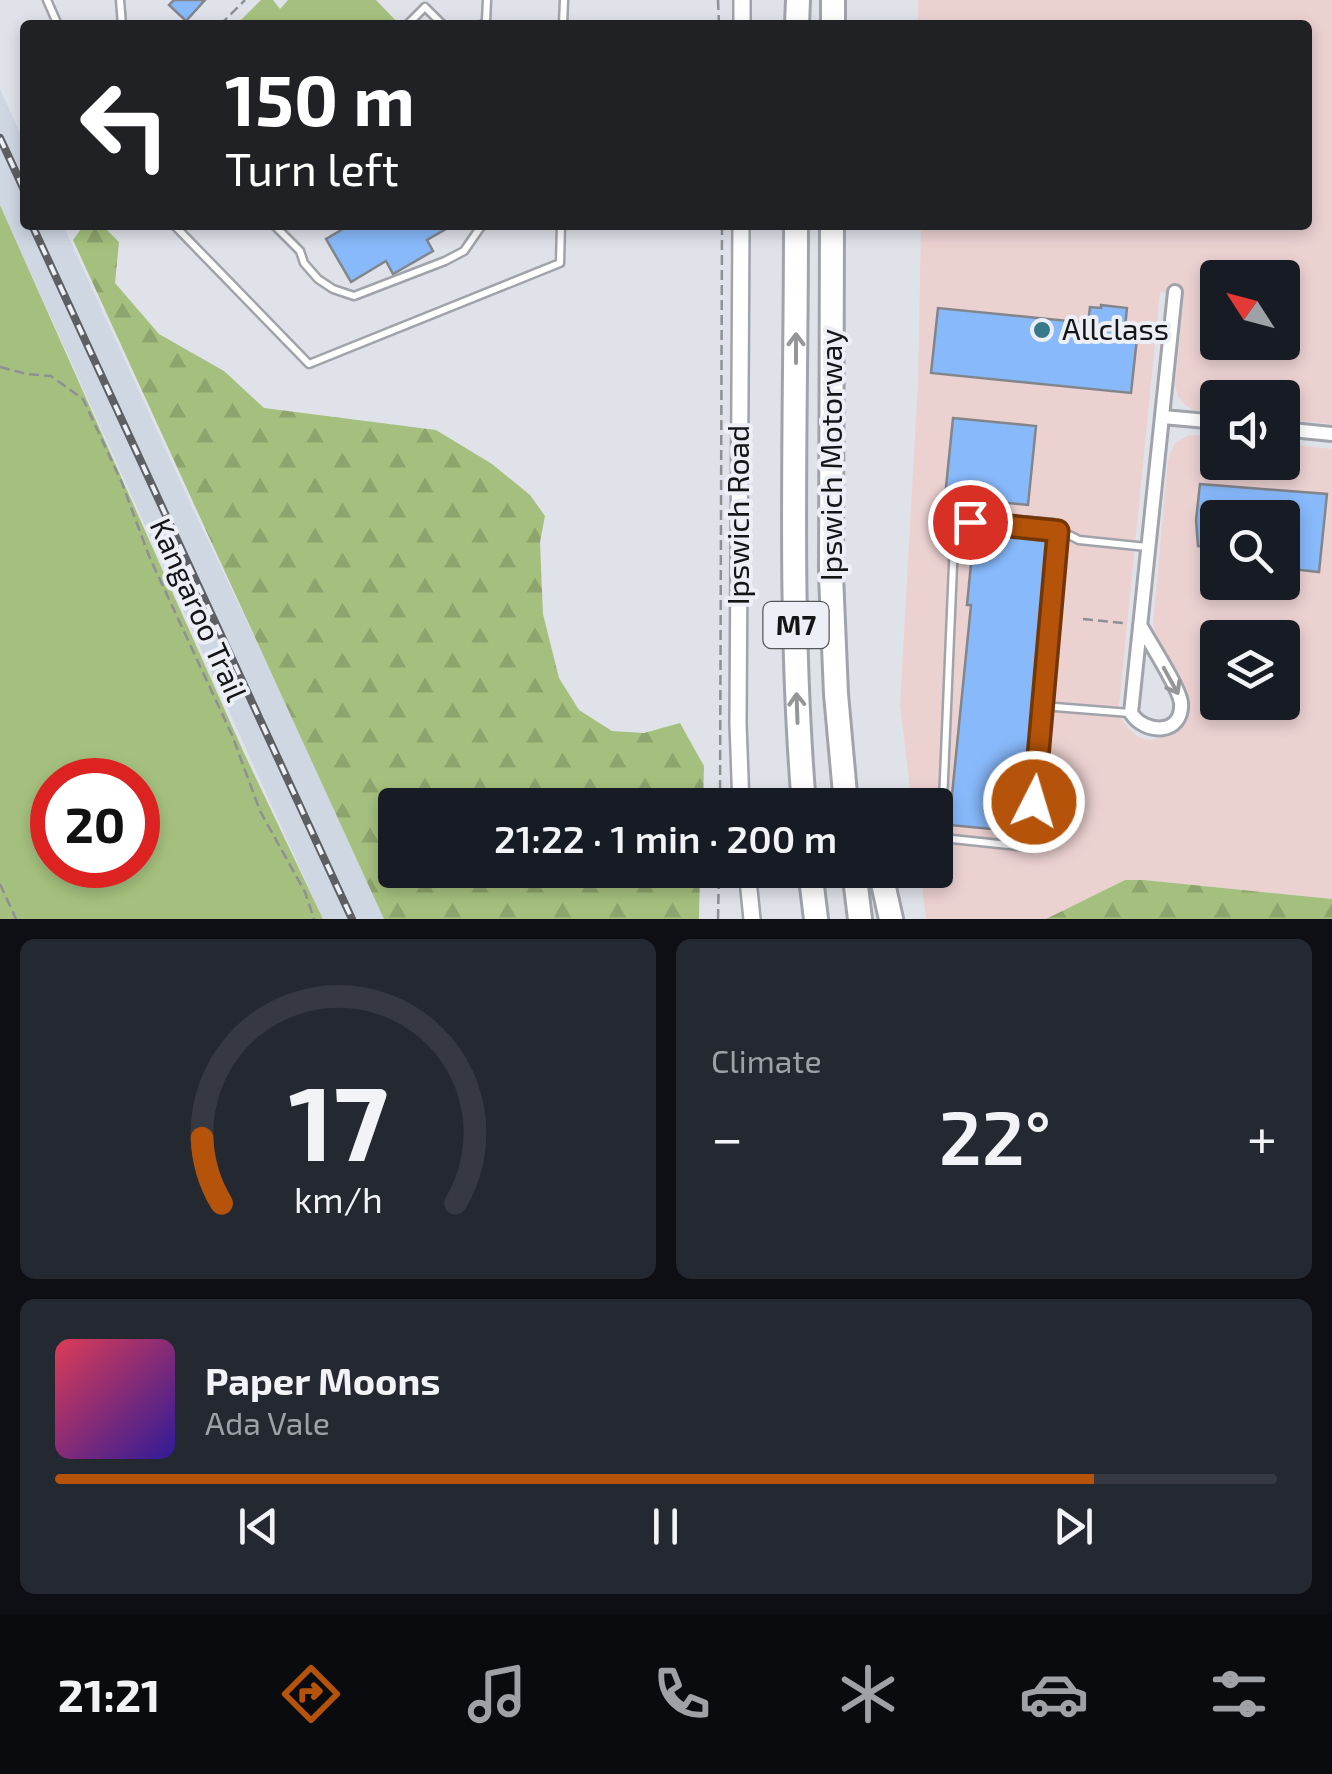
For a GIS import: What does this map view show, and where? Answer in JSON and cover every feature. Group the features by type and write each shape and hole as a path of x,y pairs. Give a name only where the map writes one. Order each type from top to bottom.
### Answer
{"highway":[{"name":"Ipswich Motorway","path":"796,230 796,656 802,788"},
{"name":"Ipswich Motorway","path":"832,230 831,575 844,788"},
{"path":"812,888 816,919"},
{"path":"856,888 860,919"},
{"path":"884,888 890,919"}],"street":[{"name":"Ipswich Road","path":"740,788 741,230"},
{"path":"1140,625 1181,700 1180,716 1171,725 1158,729 1145,728 1131,713 1174,292"},
{"path":"1163,417 1200,420"},
{"path":"1300,431 1332,434"},
{"path":"749,888 752,919"}],"lane":[{"path":"418,0 438,20"},
{"path":"412,20 426,8"},
{"path":"179,230 309,364 560,263 560,230"},
{"path":"279,230 300,250 304,263 318,279 334,290 354,296 464,251 479,230"},
{"path":"1058,531 1032,833 1028,842 1019,846 955,840 946,836 942,826 958,529 968,522 1058,531 1078,540 1149,547"},
{"path":"1042,706 1131,713"}],"path":[{"path":"225,20 245,0"},
{"path":"720,788 722,230"},
{"name":"Kangaroo Trail","path":"0,367 51,376 83,399 122,483 148,556 232,735 260,811 305,892 314,919"},
{"path":"1084,619 1123,623"},
{"path":"0,884 16,919"},
{"path":"718,919 719,888"}],"shaded area":[{"path":"918,0 1332,0 1332,424 1300,421 1300,380 1200,380 1200,411 1185,405 1175,385 1184,295 1160,292 1119,706 1129,729 1149,740 1171,736 1188,716 1187,693 1165,659 1153,624 1168,459 1174,444 1189,435 1200,436 1200,480 1300,480 1300,446 1332,449 1332,899 1125,880 1046,919 926,919 922,888 953,888 953,788 910,788 900,705 918,381 921,230 1312,230 1312,20 918,20"},
{"path":"0,89 20,132 20,230 65,230 193,509 389,919 323,919 0,205"}],"green space":[{"path":"261,0 273,0 280,9 288,0 376,0 395,20 241,20"},
{"path":"0,205 244,753 323,919 0,919"},
{"path":"80,230 107,230 119,242 115,283 159,334 224,371 264,408 436,430 492,464 530,495 545,516 540,542 543,614 559,678 579,710 612,731 644,733 680,723 704,766 703,788 378,788 378,888 700,888 699,919 384,919 73,240"},
{"path":"1125,880 1332,899 1332,919 1046,919"}],"building":[{"path":"174,0 205,0 187,20 169,5"},
{"path":"341,230 444,230 427,240 433,251 393,274 386,261 351,282 326,239"},
{"path":"1090,307 1127,308 1124,336 1137,338 1131,393 931,373 938,308 1088,323"},
{"path":"953,418 1036,426 1028,505 945,497"},
{"path":"1200,484 1327,494 1319,572 1300,570 1300,500 1200,500 1200,546 1196,520"},
{"path":"1011,515 1054,519 1022,832 953,825 974,533 1009,537"}],"railway":[{"path":"0,138 20,181"},
{"path":"34,230 352,919"}],"place":[{"name":"Allclass","path":"1042,330"}],"route":[{"path":"970,522 1058,531 1034,802"}]}
